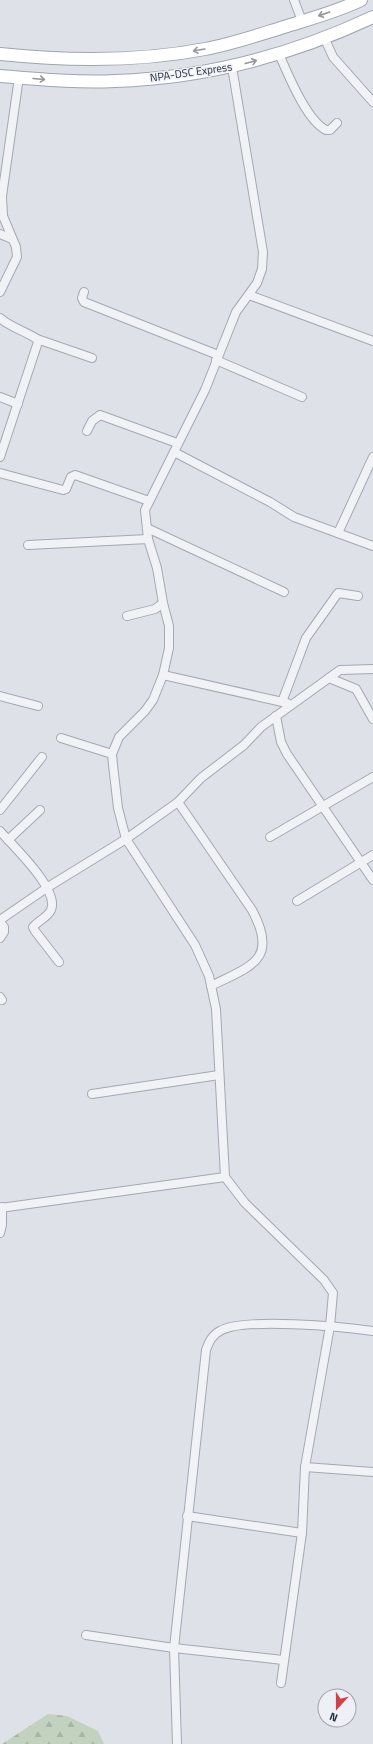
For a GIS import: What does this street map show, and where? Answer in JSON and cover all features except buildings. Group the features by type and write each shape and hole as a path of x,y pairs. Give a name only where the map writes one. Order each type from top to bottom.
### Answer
{"main road":[{"path":"0,54 67,59 110,59 160,56 205,49 302,22 361,0"},
{"name":"NPA-DSC Express","path":"0,76 55,81 116,81 198,73 232,67 279,54 373,17"}],"street":[{"path":"294,0 302,22"},
{"path":"324,37 333,57 373,102"},
{"path":"279,54 295,91 314,119 326,130 330,130 337,123"},
{"path":"232,67 263,252 260,276 249,295 236,312 205,390 177,443 145,510 148,539 157,568 163,603 169,626 169,648 162,675 153,700 145,711 119,737 112,754 115,787 126,839 196,945 209,976 216,1009 225,1177 245,1203 324,1280 333,1292 330,1326 305,1467 302,1533 283,1660 281,1683"},
{"path":"0,292 17,257 3,216 2,196 19,78"},
{"path":"0,234 12,239"},
{"path":"84,292 82,298 84,302 217,358 302,397"},
{"path":"249,295 373,340"},
{"path":"0,318 37,339 92,358"},
{"path":"0,456 37,345 37,339"},
{"path":"0,397 18,404"},
{"path":"87,431 92,421 100,415 177,443"},
{"path":"174,452 270,502 294,518 373,546"},
{"path":"338,533 373,458"},
{"path":"0,473 63,490 66,489 71,477 75,475 149,501"},
{"path":"147,528 284,592"},
{"path":"28,545 148,539"},
{"path":"282,702 306,638 338,593 358,596"},
{"path":"127,616 155,610 163,603"},
{"path":"0,938 4,932 4,928 0,921 48,887 126,839 178,802 201,778 244,745 261,726 340,670 373,669"},
{"path":"162,675 292,704"},
{"path":"329,678 356,689 373,719"},
{"path":"0,696 38,706"},
{"path":"276,716 281,742 373,880"},
{"path":"61,738 112,754"},
{"path":"0,810 42,757"},
{"path":"270,837 373,777"},
{"path":"178,802 252,910 262,928 264,944 260,958 250,967 211,986"},
{"path":"8,840 40,810"},
{"path":"0,831 48,887 52,902 52,909 47,917 33,927 34,932 59,962"},
{"path":"297,901 373,855"},
{"path":"92,1094 219,1075"},
{"path":"0,1233 2,1225 1,1208 225,1177"},
{"path":"177,1744 174,1648 187,1516 206,1350 209,1340 220,1330 235,1326 267,1324 330,1326 373,1331"},
{"path":"305,1467 373,1472"},
{"path":"187,1516 302,1533"},
{"path":"86,1635 174,1648 283,1660"}],"green space":[{"path":"48,1714 67,1716 98,1731 104,1744 2,1744"}]}
